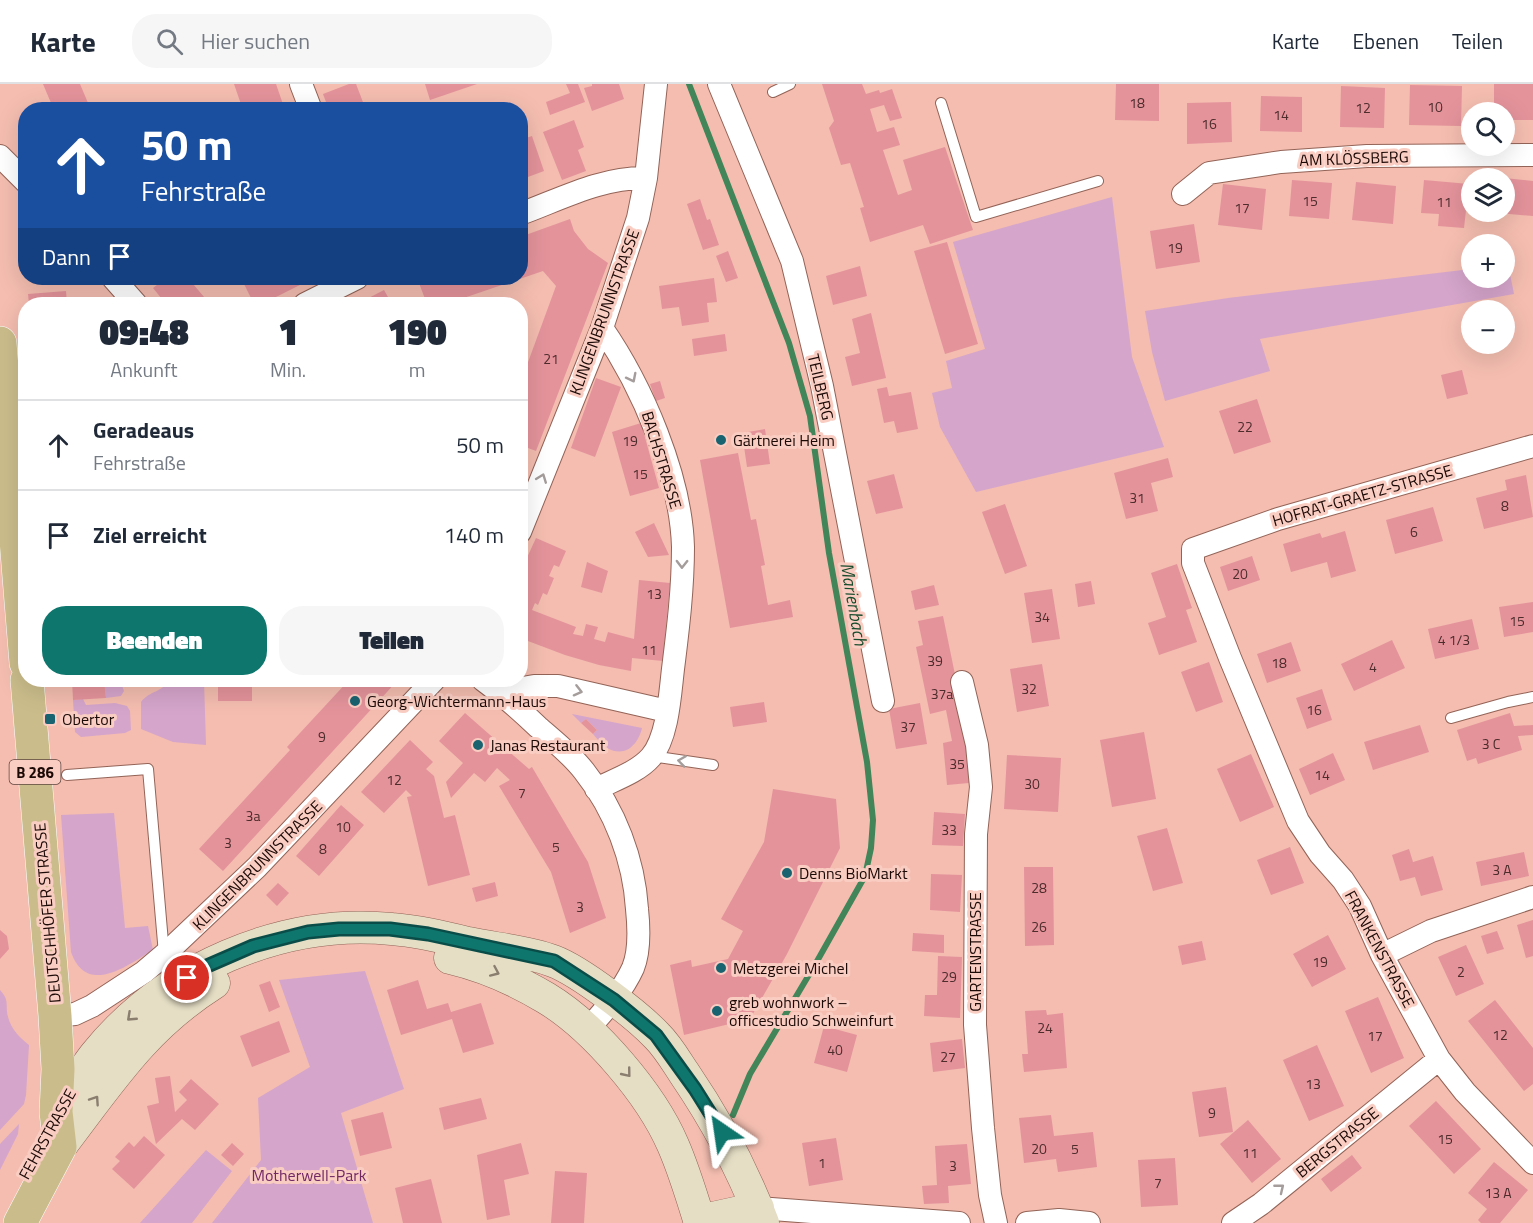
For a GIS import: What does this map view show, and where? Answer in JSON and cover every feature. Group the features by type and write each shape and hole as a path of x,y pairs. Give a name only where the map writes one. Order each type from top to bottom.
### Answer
{"main road":[{"path":"0,343 18,532"},
{"name":"DEUTSCHHÖFER STRASSE","path":"28,687 55,1016 58,1069 56,1112 60,1147"},
{"name":"FEHRSTRASSE","path":"0,1209 24,1178 56,1112 95,1055 128,1020 165,990 231,954 280,938 308,932 362,928 428,934 530,955 561,965 614,1000 656,1035 677,1063 722,1132 761,1216"},
{"name":"FEHRSTRASSE","path":"20,1223 60,1147 129,1056 160,1023 181,1006 214,983 238,972 298,954 369,948 444,956 479,965 549,999 587,1030 621,1066 654,1110 673,1145 700,1222"},
{"path":"700,1222 761,1216"}],"street":[{"path":"301,84 307,102"},
{"name":"KLINGENBRUNNSTRASSE","path":"528,512 602,328 638,218 646,178 656,84"},
{"name":"TEILBERG","path":"719,84 792,261 828,418 883,701"},
{"name":"AM KLÖSSBERG","path":"1183,194 1209,173 1281,162 1367,156 1533,155"},
{"path":"0,156 18,174"},
{"path":"528,211 607,182 627,178 646,178"},
{"path":"119,285 130,297"},
{"path":"319,297 343,285"},
{"name":"BACHSTRASSE","path":"602,328 637,387 674,489 680,524 681,602 667,711 659,741 651,756"},
{"name":"HOFRAT-GRAETZ-STRASSE","path":"1193,549 1290,516 1533,446"},
{"name":"FRANKENSTRASSE","path":"1193,549 1193,563 1197,574 1299,821 1320,854 1343,880 1360,906 1439,1059 1465,1092 1533,1163"},
{"name":"GARTENSTRASSE","path":"962,682 977,745 981,787 976,834 975,1024 990,1195 996,1223"},
{"path":"528,686 558,687 667,711"},
{"name":"KLINGENBRUNNSTRASSE","path":"55,1016 75,1014 92,1006 164,956 228,895 427,687"},
{"path":"492,687 561,747 583,770 612,815 623,842 637,900 636,956 633,968 614,1000 587,1030"},
{"path":"596,789 639,766 651,756"},
{"path":"1383,954 1431,932 1533,897"},
{"name":"BERGSTRASSE","path":"1233,1223 1261,1204 1439,1059"},
{"path":"761,1216 959,1223"},
{"path":"1027,1223 1059,1220 1089,1223"}],"lane":[{"path":"773,92 790,84"},
{"path":"941,103 976,217 1098,181"},
{"path":"1451,718 1533,697"},
{"path":"651,756 713,765"},
{"path":"67,776 148,769 164,956"}],"green space":[{"path":"1112,197 1132,357 1164,447 976,492 940,427 932,393 952,388 946,361 985,349 953,242"},
{"path":"1461,270 1461,288 1513,288 1514,294 1480,300 1461,300 1461,303 1260,339 1270,371 1165,401 1152,352 1145,311 1228,298"},
{"path":"105,687 123,687 124,691 121,696 106,698"},
{"path":"163,687 204,687 206,745 173,742 141,729 141,702"},
{"path":"83,699 86,705 115,703 127,706 130,711 131,730 125,733 81,737 75,732 73,700"},
{"path":"572,714 642,728 637,740 630,748 625,751 614,751 607,748 593,734 597,730 586,719 581,723"},
{"path":"114,813 125,928 148,926 153,950 109,974 97,975 87,973 78,965 71,952 61,815"},
{"name":"Motherwell-Park","path":"365,971 404,1089 341,1113 373,1223 212,1223 261,1160 258,1098 310,1067 279,980"},
{"path":"0,990 6,1000 11,1025 29,1045 24,1104 0,1130"},
{"path":"19,1124 18,1134 0,1170 0,1144"},
{"path":"206,1150 232,1171 192,1223 140,1223"}],"building":[{"path":"43,84 80,84 88,102 51,102"},
{"path":"234,84 276,84 282,102 240,102"},
{"path":"349,84 356,84 363,102 326,102 323,94"},
{"path":"425,84 477,84 430,100"},
{"path":"566,84 578,84 585,102 550,115 546,102 570,93"},
{"path":"592,84 619,84 624,99 592,111 584,88"},
{"path":"822,84 862,84 866,94 892,89 902,118 890,121 884,105 870,109 877,132 894,127 900,145 883,150 898,195 912,190 903,160 945,147 973,230 930,244 923,225 870,242 860,208 864,207 850,163 841,165 829,128 834,121"},
{"path":"1116,84 1159,84 1159,121 1115,120"},
{"path":"1494,84 1533,84 1533,120 1515,120 1515,102 1494,102"},
{"path":"1410,85 1462,86 1461,126 1409,125"},
{"path":"1341,86 1385,88 1384,128 1340,127"},
{"path":"1261,96 1302,97 1302,132 1260,131"},
{"path":"1231,102 1232,142 1187,144 1187,103"},
{"path":"574,120 584,147 578,150 586,171 562,180 543,132"},
{"path":"532,136 544,171 528,177 528,137"},
{"path":"1515,179 1533,181 1533,216 1515,214"},
{"path":"1292,180 1332,183 1329,219 1289,216"},
{"path":"1424,180 1461,183 1461,222 1465,222 1464,228 1438,226 1439,214 1421,213"},
{"path":"1356,182 1396,186 1393,224 1352,220"},
{"path":"1223,184 1266,189 1262,230 1218,225"},
{"path":"700,199 719,245 703,250 687,204"},
{"path":"570,219 574,231 588,249 608,263 536,451 528,448 528,362 556,286 543,271 528,276 528,234"},
{"path":"1194,224 1200,262 1156,269 1150,231"},
{"path":"947,242 978,344 945,354 914,251"},
{"path":"728,251 738,278 726,282 716,256"},
{"path":"860,266 867,296 833,305 826,276"},
{"path":"714,278 717,302 707,303 709,322 682,326 679,307 662,309 659,286"},
{"path":"157,285 194,285 204,297 160,297 153,288"},
{"path":"244,285 300,285 276,297 250,297"},
{"path":"420,285 502,285 467,297 424,297"},
{"path":"384,290 388,297 370,297"},
{"path":"66,291 66,297 28,297 28,294"},
{"path":"871,313 886,378 852,386 845,357 860,353 852,319"},
{"path":"725,334 727,351 694,356 692,339"},
{"path":"1462,370 1468,394 1447,399 1441,375"},
{"path":"596,378 621,387 595,457 571,448"},
{"path":"660,381 665,398 656,401 650,384"},
{"path":"887,387 889,396 911,392 918,429 897,433 894,421 884,423 877,389"},
{"path":"1257,399 1271,442 1234,454 1219,411"},
{"path":"641,423 659,488 630,496 612,432"},
{"path":"765,429 770,464 747,467 742,433"},
{"path":"738,453 751,520 756,519 765,565 761,566 768,605 790,600 793,617 730,628 700,460"},
{"path":"1168,458 1173,477 1151,483 1158,511 1126,519 1114,473"},
{"path":"894,474 903,508 876,514 867,481"},
{"path":"1526,475 1533,517 1484,529 1476,498 1507,490 1505,480"},
{"path":"1005,504 1027,566 1005,574 982,512"},
{"path":"1433,507 1443,541 1395,554 1386,520"},
{"path":"654,523 669,555 648,557 635,532"},
{"path":"1345,531 1356,571 1331,578 1327,562 1291,572 1283,544 1320,533 1322,538"},
{"path":"536,538 566,551 559,567 554,565 549,576 554,578 547,595 543,593 538,605 535,603 532,610 576,627 573,634 583,636 586,624 598,627 594,639 605,642 608,632 634,639 639,580 670,583 663,661 632,658 631,671 599,665 528,641 528,556"},
{"path":"1252,556 1260,580 1228,591 1220,567"},
{"path":"587,562 608,571 602,593 581,587"},
{"path":"1177,564 1192,608 1186,610 1197,642 1159,655 1148,623 1166,617 1151,573"},
{"path":"1091,581 1095,604 1078,607 1075,584"},
{"path":"934,585 939,605 915,610 911,591"},
{"path":"1052,589 1060,639 1032,643 1024,593"},
{"path":"1533,602 1533,632 1504,637 1499,607"},
{"path":"943,616 968,738 969,783 947,785 943,743 952,741 946,710 930,714 916,647 923,645 918,621"},
{"path":"1472,619 1479,649 1435,659 1428,629"},
{"path":"1392,640 1405,668 1354,691 1341,664"},
{"path":"1291,642 1301,671 1267,683 1257,654"},
{"path":"1209,662 1223,702 1196,712 1181,672"},
{"path":"1042,664 1049,706 1017,712 1010,669"},
{"path":"72,687 105,687 106,698 73,700"},
{"path":"218,687 252,687 252,701 218,701"},
{"path":"343,687 392,687 223,871 199,849 290,750 287,747"},
{"path":"1322,689 1332,720 1307,729 1296,698"},
{"path":"764,702 767,722 733,727 730,707"},
{"path":"920,703 927,744 896,749 889,709"},
{"path":"465,713 529,769 532,767 588,862 606,918 570,933 551,872 499,786 510,780 497,768 485,782 474,773 451,798 446,782 463,763 439,741"},
{"path":"1510,713 1514,726 1533,725 1533,735 1518,736 1522,750 1478,764 1476,758 1467,761 1457,730"},
{"path":"586,719 597,730 593,734 581,723"},
{"path":"1420,725 1429,752 1373,770 1364,742"},
{"path":"1144,732 1156,799 1112,807 1100,740"},
{"path":"410,740 433,762 426,769 434,776 444,818 455,815 470,875 428,886 407,797 412,796 406,790 384,813 361,792"},
{"path":"1333,753 1345,780 1310,795 1299,769"},
{"path":"1251,754 1274,807 1240,822 1217,769"},
{"path":"1007,755 1061,758 1058,812 1004,809"},
{"name":"Denns BioMarkt","path":"773,789 836,799 840,848 787,954 750,1019 684,1035 670,965 691,960 692,967 728,959 743,931 721,919 764,842"},
{"path":"341,805 364,825 319,876 296,856"},
{"path":"934,812 965,814 963,846 932,845"},
{"path":"1167,828 1183,883 1153,891 1137,836"},
{"path":"1290,847 1304,883 1271,895 1257,860"},
{"path":"1409,849 1413,862 1433,856 1443,890 1421,896 1415,877 1400,881 1392,855"},
{"path":"1524,852 1529,876 1481,886 1476,862"},
{"path":"1024,867 1053,867 1054,945 1025,946"},
{"path":"931,874 962,875 960,912 930,910"},
{"path":"495,882 498,896 476,902 472,888"},
{"path":"278,883 289,893 277,906 266,895"},
{"path":"1533,920 1533,956 1526,958 1517,925"},
{"path":"0,930 7,936 9,949 0,959"},
{"path":"1497,931 1504,949 1487,954 1481,936"},
{"path":"913,933 944,935 944,953 912,951"},
{"path":"1328,935 1346,969 1312,987 1293,954"},
{"path":"1202,941 1206,960 1182,965 1178,946"},
{"path":"1466,945 1484,984 1456,996 1438,957"},
{"path":"938,956 962,957 960,1018 924,1016 925,995 937,995"},
{"path":"418,980 427,1009 448,1003 451,1012 481,1003 494,1044 463,1053 452,1019 401,1035 387,990"},
{"path":"270,981 280,1007 269,1012 259,985"},
{"path":"1378,997 1404,1058 1371,1073 1345,1011"},
{"path":"1495,1000 1533,1048 1533,1084 1524,1091 1468,1021"},
{"path":"1046,1010 1047,1015 1063,1013 1067,1068 1024,1072 1022,1054 1028,1054 1025,1011"},
{"path":"279,1021 290,1052 252,1067 240,1036"},
{"path":"824,1026 857,1035 847,1072 814,1063"},
{"path":"962,1039 965,1068 933,1072 930,1043"},
{"path":"1317,1045 1344,1106 1309,1121 1283,1060"},
{"path":"170,1076 175,1112 187,1100 179,1092 191,1079 219,1104 195,1130 182,1119 156,1144 147,1106 159,1103 155,1078"},
{"path":"1226,1087 1233,1132 1199,1137 1192,1092"},
{"path":"481,1098 487,1119 444,1130 439,1108"},
{"path":"1436,1101 1481,1149 1454,1174 1409,1126"},
{"path":"383,1112 392,1148 360,1156 351,1120"},
{"path":"1051,1115 1054,1136 1093,1132 1097,1167 1058,1172 1056,1159 1024,1163 1019,1118"},
{"path":"1248,1120 1281,1159 1252,1183 1220,1144"},
{"path":"144,1136 165,1155 134,1189 112,1169 120,1161 115,1157 129,1142 134,1147"},
{"path":"836,1138 843,1180 809,1186 802,1143"},
{"path":"232,1143 244,1154 233,1166 221,1155"},
{"path":"521,1143 529,1174 504,1180 510,1215 487,1220 477,1155"},
{"path":"967,1144 971,1184 948,1186 949,1203 924,1204 922,1186 937,1185 935,1146"},
{"path":"1352,1155 1362,1168 1331,1192 1321,1179"},
{"path":"1175,1158 1178,1205 1141,1207 1138,1160"},
{"path":"1494,1162 1528,1190 1500,1223 1481,1223 1478,1220 1487,1209 1468,1193"},
{"path":"555,1171 587,1173 584,1223 551,1223"},
{"path":"431,1179 442,1223 403,1223 395,1188"}],"waterway":[{"name":"Marienbach","path":"689,84 789,343 810,416 829,553 867,762 873,820 871,848 865,876 750,1074 733,1115"}],"place":[{"name":"Gärtnerei Heim","path":"721,440"},
{"name":"Georg-Wichtermann-Haus","path":"355,701"},
{"name":"Obertor","path":"50,719"},
{"name":"Janas Restaurant","path":"478,745"},
{"name":"Denns BioMarkt","path":"787,873"},
{"name":"Metzgerei Michel","path":"721,968"},
{"name":"greb wohnwork – officestudio Schweinfurt","path":"717,1011"}],"route":[{"path":"187,978 231,954 253,946 308,932 339,929 390,929 428,934 554,961 614,1000 656,1035 695,1089 722,1132"}]}
